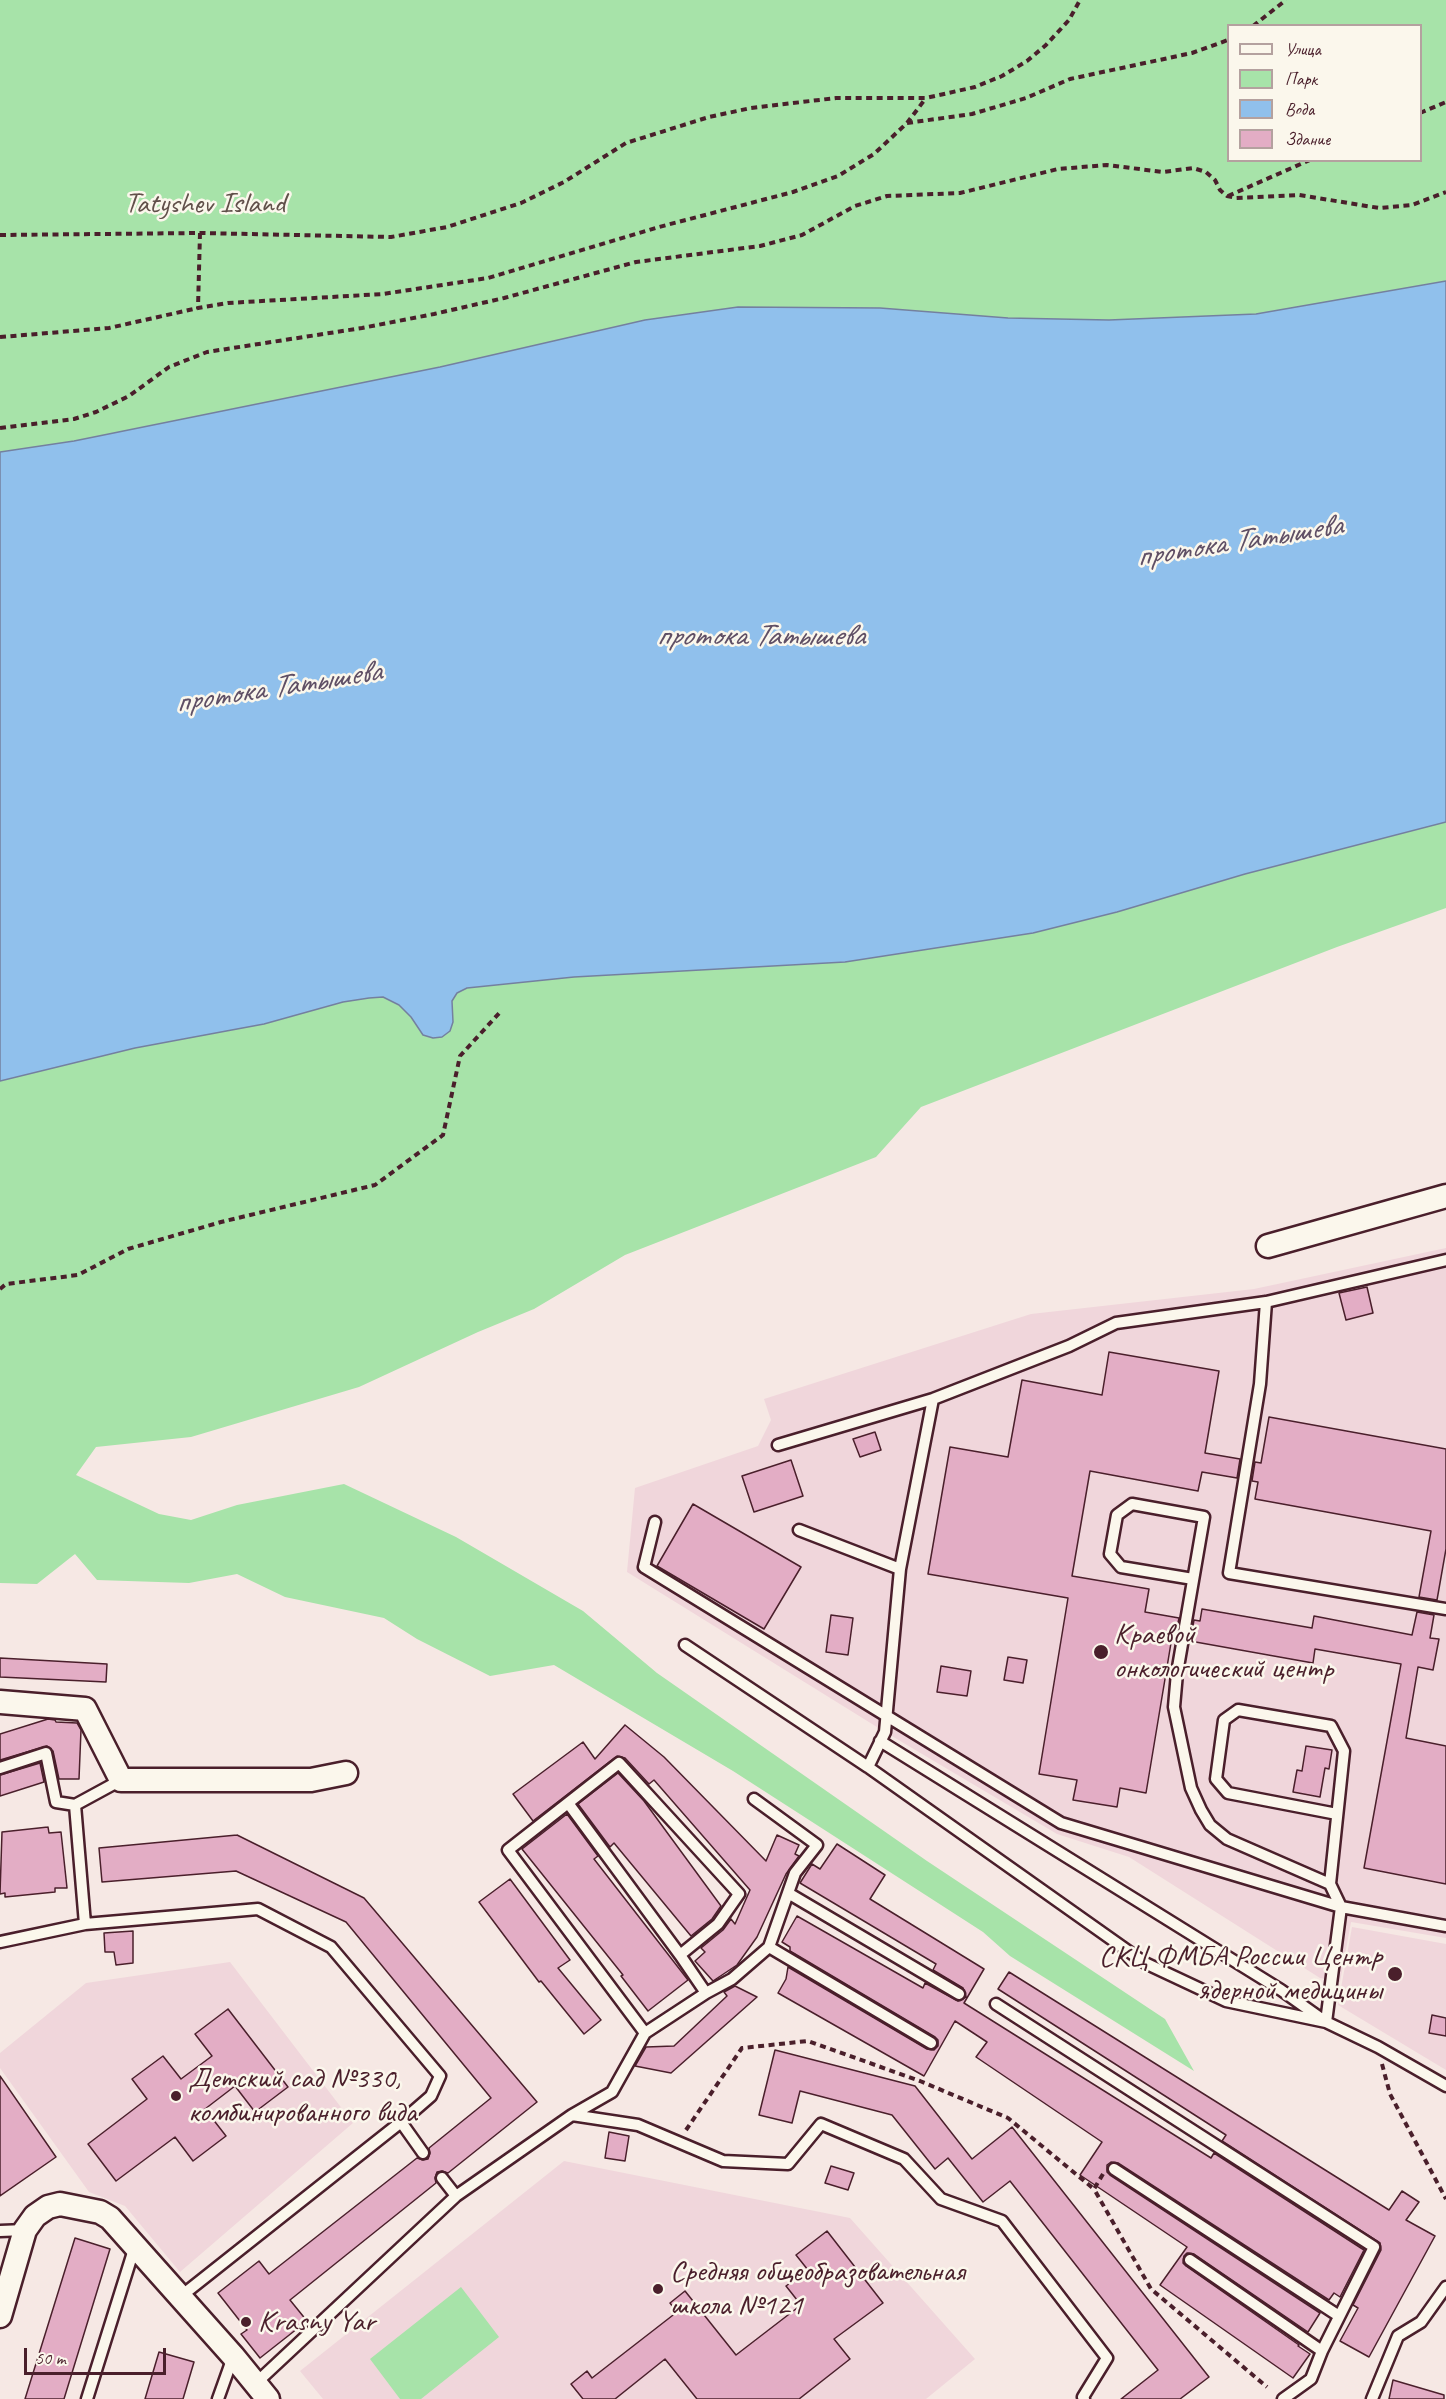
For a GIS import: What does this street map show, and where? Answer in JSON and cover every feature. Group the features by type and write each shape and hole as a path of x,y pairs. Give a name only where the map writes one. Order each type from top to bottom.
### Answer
{"street":[{"path":"1268,1246 1446,1196"},
{"path":"0,1702 85,1709 121,1780 311,1780 346,1773"},
{"path":"0,2316 24,2230 39,2212 60,2204 100,2212 110,2218 233,2356 261,2391"}],"lane":[{"path":"778,1445 933,1399 1069,1346 1116,1323 1266,1302 1446,1260"},
{"path":"1266,1302 1260,1384 1229,1573 1446,1609"},
{"path":"868,1767 885,1732 900,1569 933,1399"},
{"path":"1193,1579 1121,1567 1110,1554 1117,1515 1132,1504 1204,1517 1177,1673 1174,1707 1191,1788 1210,1825 1227,1839 1330,1884"},
{"path":"655,1522 644,1567 887,1714 1061,1823 1341,1907 1446,1926"},
{"path":"799,1530 900,1569"},
{"path":"686,1645 868,1767 1145,1963 1226,2001 1326,2022"},
{"path":"1326,2022 1341,1907 1330,1884 1344,1751 1331,1726 1238,1710 1224,1720 1216,1779 1228,1793 1337,1814"},
{"path":"880,1742 1281,1990 1326,2022 1378,2047 1446,2086"},
{"path":"0,1768 46,1754 56,1802 75,1805 121,1780"},
{"path":"645,2033 508,1850 619,1763 739,1894 718,1924 680,1955"},
{"path":"261,2391 456,2196 572,2115 612,2092 645,2033 706,1993 732,1979 769,1947 795,1873 817,1845 754,1799"},
{"path":"568,1803 706,1993"},
{"path":"75,1805 85,1924"},
{"path":"788,1893 959,1994"},
{"path":"0,1942 85,1924 258,1909 331,1947 440,2076 430,2096 401,2122 180,2297"},
{"path":"769,1947 931,2043"},
{"path":"996,2004 1374,2247 1322,2351 1311,2379 1282,2399"},
{"path":"572,2115 638,2125 723,2161 788,2164 821,2124 904,2159 941,2199 1002,2221 1107,2358 1083,2397 1084,2399"},
{"path":"401,2122 423,2153"},
{"path":"1114,2169 1339,2316"},
{"path":"442,2178 456,2196"},
{"path":"0,2231 24,2230"},
{"path":"87,2399 135,2246"},
{"path":"1190,2260 1322,2351"},
{"path":"1372,2399 1398,2336 1421,2322 1446,2287"},
{"path":"218,2399 233,2356"}],"path":[{"path":"0,235 200,233 391,237 447,227 521,203 564,182 626,143 709,117 751,108 836,98 926,98 975,87 1002,76 1027,61 1046,45 1069,20 1080,0"},
{"path":"1256,24 1286,0"},
{"path":"907,123 972,114 1026,98 1070,79 1192,53 1227,40"},
{"path":"0,337 109,328 228,303 383,294 488,278 660,227 793,192 838,176 874,154 907,123 926,98"},
{"path":"1422,112 1446,102"},
{"path":"1227,196 1305,162"},
{"path":"0,428 74,419 96,412 129,396 169,367 207,351 362,328 434,314 504,298 636,262 781,242 822,225 855,206 887,196 960,193 1058,169 1085,165 1126,167 1152,172 1193,168 1206,172 1227,196 1247,199 1299,195 1378,208 1412,205 1446,192"},
{"path":"198,308 200,233"},
{"path":"0,1289 6,1284 78,1275 128,1249 221,1222 375,1185 442,1135 460,1056 502,1010"},
{"path":"686,2130 742,2048 808,2041 920,2081 1008,2118 1094,2189 1151,2289 1267,2387"},
{"path":"1378,2047 1390,2094 1446,2199"},
{"path":"1094,2189 1105,2171 1114,2169"}],"shaded area":[{"name":"Краевой онкологический центр","path":"1446,1248 1446,1938 1351,1922 1340,1982 1320,1978 1129,1857 1057,1834 885,1732 627,1572 635,1488 758,1446 771,1420 764,1399 1031,1314 1254,1289"},
{"name":"СКЦ ФМБА России Центр ядерной медицины","path":"1352,1927 1446,1944 1446,2070 1338,2005"},
{"name":"Детский сад №330, комбинированного вида","path":"230,1962 353,2123 180,2272 125,2206 89,2192 0,2068 0,2053 86,1983"},
{"name":"Средняя общеобразовательная школа №121","path":"564,2161 850,2218 975,2359 926,2399 323,2399 300,2371"}],"green space":[{"name":"Tatyshev Island","path":"0,0 1446,0 1446,281 1256,314 1109,320 1008,318 880,308 738,307 645,320 440,367 74,441 0,452"},
{"path":"1446,822 1446,908 1337,947 921,1107 876,1157 625,1255 534,1309 359,1387 191,1437 96,1447 76,1475 159,1514 191,1520 237,1505 344,1484 456,1537 583,1611 657,1673 927,1861 1165,2019 1194,2071 1010,1956 983,1932 733,1771 554,1665 490,1676 417,1639 384,1618 285,1597 237,1574 189,1583 97,1580 75,1554 37,1584 0,1583 0,1081 135,1048 264,1024 343,1002 369,998 383,997 399,1005 411,1017 423,1035 453,1022 452,1001 457,993 467,988 574,977 845,962 1033,933 1117,912 1245,874"},
{"path":"461,2287 499,2337 421,2399 400,2399 370,2359"}],"water":[{"name":"протока Татышева","path":"1446,281 1446,822 1245,874 1117,912 1033,933 845,962 574,977 467,988 457,993 452,1001 453,1022 450,1031 442,1037 433,1038 423,1035 411,1017 399,1005 383,997 369,998 343,1002 264,1024 135,1048 0,1081 0,452 74,441 440,367 645,320 738,307 880,308 1008,318 1109,320 1256,314"}],"building":[{"path":"1367,1287 1373,1313 1346,1320 1339,1293"},
{"path":"1109,1352 1219,1371 1205,1453 1240,1459 1237,1478 1202,1472 1198,1491 1090,1471 1072,1576 1149,1589 1145,1612 1179,1618 1175,1638 1172,1637 1146,1793 1120,1788 1117,1807 1073,1800 1077,1780 1039,1774 1068,1598 928,1574 950,1447 1008,1457 1022,1380 1102,1395"},
{"path":"1269,1417 1446,1449 1446,1549 1437,1600 1419,1597 1431,1531 1255,1499 1258,1482 1252,1481 1255,1462 1261,1463"},
{"path":"875,1432 881,1450 860,1457 853,1439"},
{"path":"791,1460 803,1496 754,1512 742,1476"},
{"path":"693,1504 801,1567 764,1629 657,1566"},
{"path":"1202,1609 1312,1628 1314,1616 1412,1635 1417,1612 1434,1615 1430,1638 1439,1639 1433,1670 1418,1667 1406,1738 1446,1746 1446,1884 1364,1868 1401,1664 1315,1649 1313,1663 1190,1641 1194,1620 1200,1621"},
{"path":"831,1615 853,1618 848,1655 826,1652"},
{"path":"1008,1657 1027,1660 1023,1683 1004,1680"},
{"path":"0,1658 107,1664 106,1682 0,1677"},
{"path":"941,1666 971,1671 967,1696 937,1692"},
{"path":"48,1719 56,1722 77,1723 81,1730 79,1779 59,1779 53,1751 47,1746 0,1760 0,1734"},
{"path":"625,1725 664,1757 766,1861 777,1835 799,1845 795,1854 799,1856 786,1874 757,1937 737,1965 713,1981 695,1961 705,1952 701,1948 723,1930 731,1919 735,1924 750,1890 654,1780 649,1784 625,1758 617,1756 533,1821 513,1794 583,1742 595,1759"},
{"path":"1306,1746 1332,1750 1329,1769 1325,1768 1320,1797 1293,1792 1297,1770 1302,1771"},
{"path":"40,1763 44,1782 0,1796 0,1775"},
{"path":"618,1773 644,1801 721,1906 712,1919 691,1936 614,1843 610,1847 578,1804"},
{"path":"567,1814 598,1856 594,1859 688,1980 648,2011 621,1976 623,1975 522,1849"},
{"path":"48,1827 49,1833 61,1832 67,1888 55,1888 55,1892 5,1897 5,1893 0,1894 2,1832"},
{"path":"237,1835 364,1898 537,2102 448,2173 437,2172 436,2183 290,2300 307,2321 260,2358 241,2334 247,2330 218,2293 259,2261 269,2274 417,2158 428,2159 429,2148 491,2098 346,1922 236,1871 102,1882 99,1848"},
{"path":"837,1844 885,1875 870,1899 984,1969 964,2003 1211,2158 1214,2153 1364,2250 1340,2297 1334,2293 1329,2300 1118,2163 1111,2162 1107,2165 1107,2172 1110,2175 1320,2313 1308,2332 1194,2254 1187,2253 1184,2256 1183,2263 1186,2266 1310,2354 1293,2378 1160,2285 1187,2247 1080,2175 1102,2142 976,2057 987,2042 955,2021 924,2076 778,1993 786,1979 788,1967 927,2049 934,2050 938,2046 938,2040 935,2037 790,1951 790,1947 782,1942 797,1916 923,1988 925,1983 958,2001 966,1997 963,1988 933,1970 936,1964 800,1883 812,1864 820,1869"},
{"path":"510,1879 570,1960 558,1968 601,2020 584,2034 541,1981 539,1982 479,1902"},
{"path":"133,1931 133,1963 116,1965 114,1952 105,1952 104,1933"},
{"path":"1009,1972 1389,2210 1402,2191 1419,2202 1406,2220 1435,2236 1369,2357 1340,2341 1358,2308 1353,2305 1381,2250 1380,2243 1222,2141 1226,2135 998,1989"},
{"path":"735,1986 757,1997 671,2073 635,2066 646,2047 674,2046 727,1996 724,1992"},
{"path":"228,2009 288,2087 255,2112 235,2086 205,2109 226,2136 193,2161 175,2137 116,2181 88,2144 147,2099 132,2079 163,2056 181,2079 212,2056 195,2034"},
{"path":"1432,2015 1446,2018 1446,2036 1429,2033"},
{"path":"775,2050 915,2086 972,2159 1012,2127 1209,2377 1180,2399 1121,2399 1158,2370 1010,2181 983,2202 948,2158 935,2169 892,2115 800,2091 792,2123 759,2115"},
{"path":"0,2076 56,2157 0,2196"},
{"path":"609,2132 629,2136 625,2161 605,2158"},
{"path":"831,2166 854,2173 848,2190 825,2183"},
{"path":"827,2231 883,2303 834,2339 850,2359 799,2399 697,2399 665,2359 615,2399 583,2399 571,2384 587,2371 592,2378 677,2312 670,2303 685,2291 736,2355 801,2305 786,2286 808,2270 796,2255"},
{"path":"75,2238 110,2249 64,2399 25,2399"},
{"path":"159,2352 194,2362 183,2399 145,2399"},
{"path":"1393,2380 1444,2395 1444,2399 1389,2399"}],"place":[{"name":"Краевой онкологический центр","path":"1101,1652"},
{"name":"СКЦ ФМБА России Центр ядерной медицины","path":"1395,1974"},
{"name":"Детский сад №330, комбинированного вида","path":"176,2096"},
{"name":"Средняя общеобразовательная школа №121","path":"658,2289"},
{"name":"Krasny Yar","path":"246,2322"}]}
